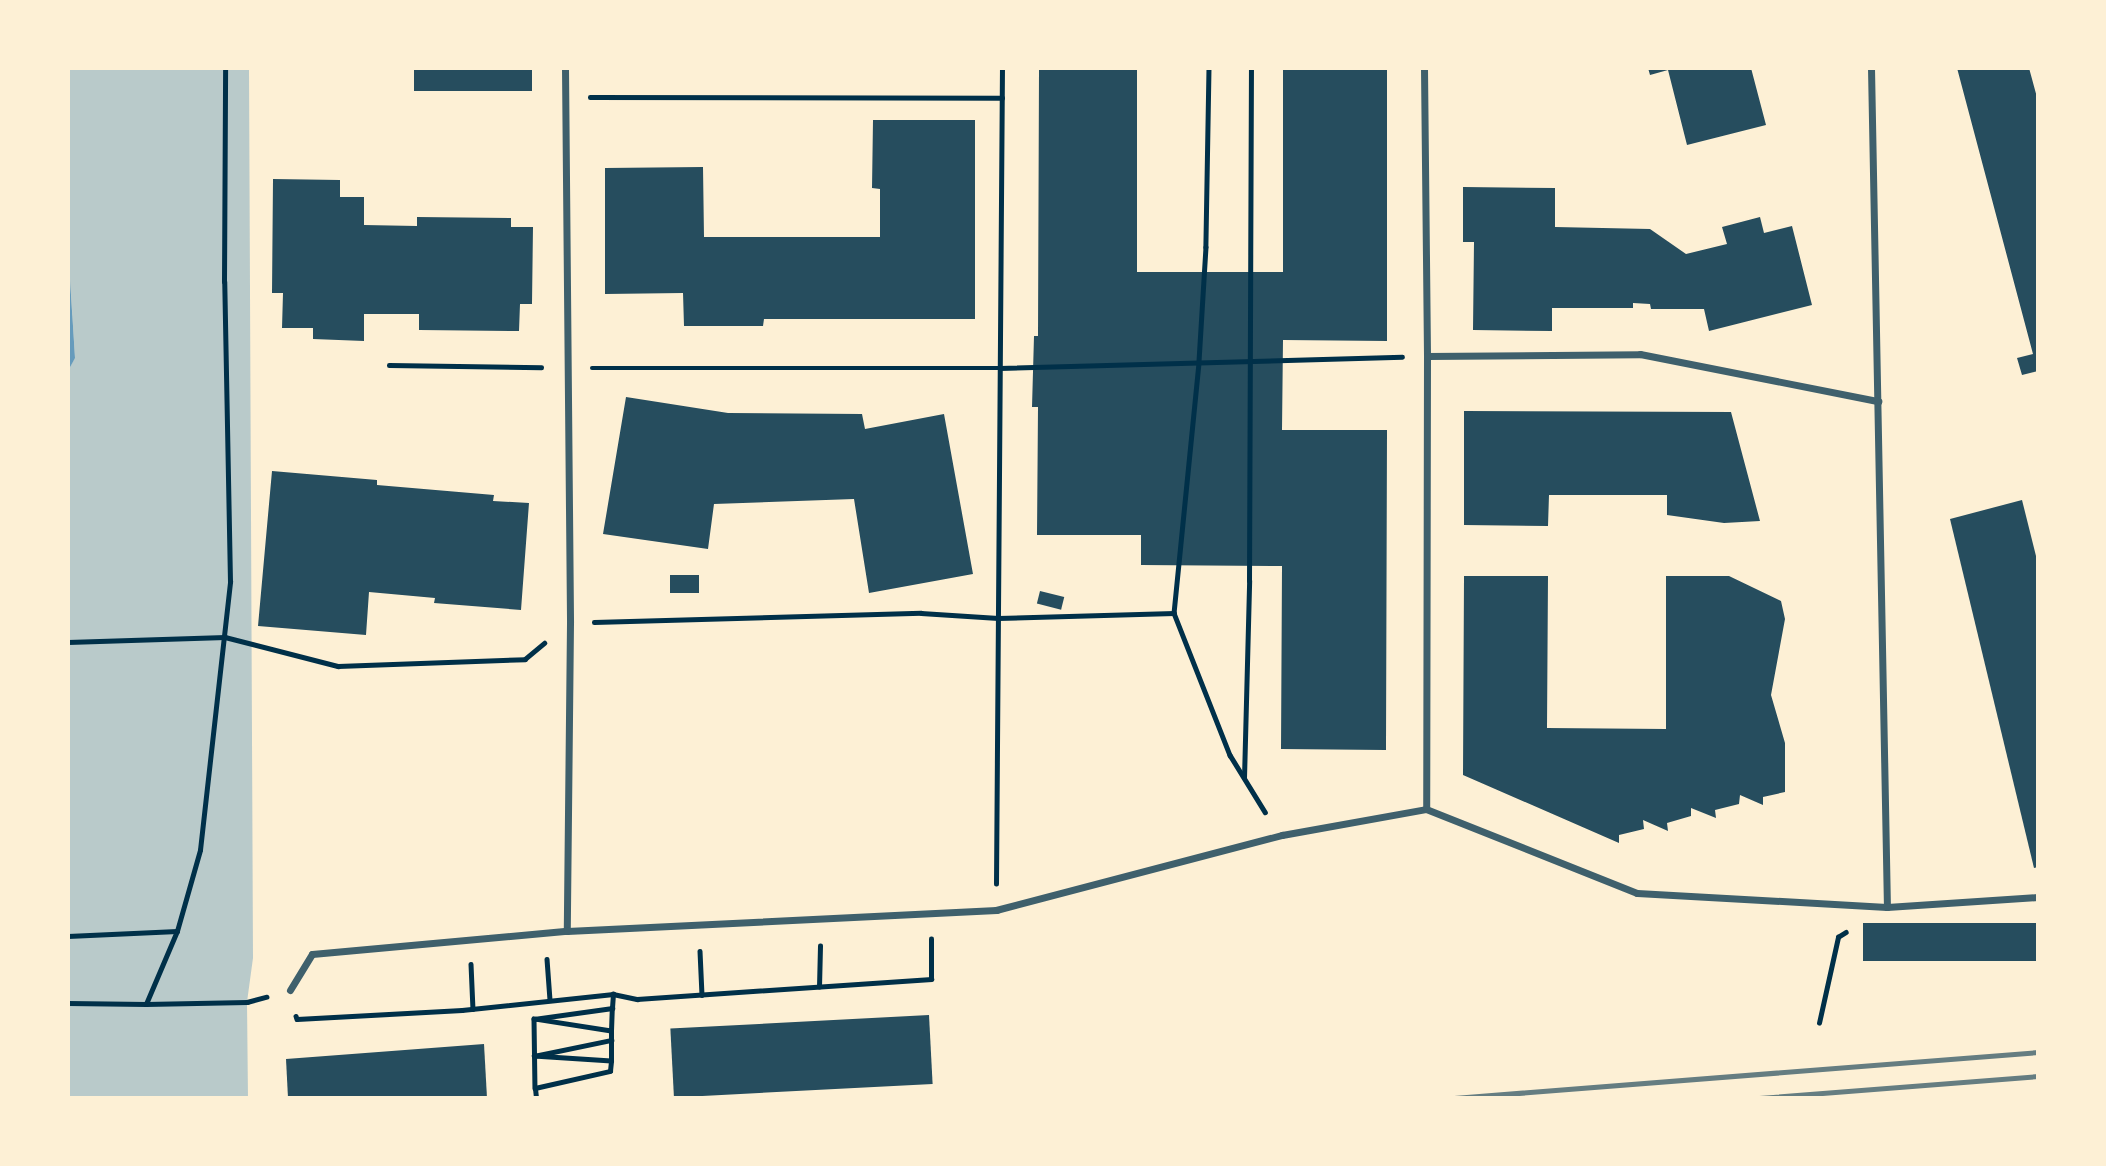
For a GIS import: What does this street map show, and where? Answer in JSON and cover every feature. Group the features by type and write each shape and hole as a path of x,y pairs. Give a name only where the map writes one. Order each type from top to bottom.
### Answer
{"street":[{"path":"565,68 570,622 567,931"},
{"path":"1424,68 1427,356 1426,809"},
{"path":"1871,68 1887,907"},
{"path":"1427,356 1640,354 1878,401"},
{"path":"290,990 312,954 567,931 996,910 1282,835 1426,809 1637,893 1887,907 2038,897"}],"path":[{"path":"146,1003 177,931 201,850 230,583 224,282 225,68"},
{"path":"996,910 1002,68"},
{"path":"1209,68 1206,247 1199,363 1174,613 1230,755 1244,781 1282,835"},
{"path":"1244,781 1251,68"},
{"path":"565,97 1002,98"},
{"path":"390,365 566,368 1000,368 1427,356"},
{"path":"68,642 225,637 338,666 525,659 570,622 921,613 998,618 1174,613"},
{"path":"1819,1023 1838,937 1887,907"},
{"path":"68,1003 247,1002 290,990 297,1019 474,1009 613,994 637,999 931,979 930,913"},
{"path":"819,987 820,918"},
{"path":"699,924 702,995"},
{"path":"68,936 177,931"},
{"path":"546,933 550,1000"},
{"path":"470,940 474,1009"},
{"path":"535,1088 610,1071 613,994"},
{"path":"534,1019 612,1007"},
{"path":"534,1019 611,1031"},
{"path":"534,1019 536,1098"},
{"path":"534,1056 611,1040"},
{"path":"534,1056 611,1061"}],"shaded area":[{"path":"68,68 249,68 253,958 247,1002 248,1098 68,1098 68,371 75,357 68,247"}],"water":[{"path":"68,247 75,358 68,371"}],"building":[{"path":"414,68 532,68 532,91 414,91"},
{"path":"1039,68 1137,68 1137,272 1283,272 1283,68 1387,68 1387,341 1283,340 1282,430 1387,430 1386,750 1281,749 1282,566 1141,565 1141,535 1037,535 1038,407 1032,407 1034,336 1038,336"},
{"path":"1648,68 1751,68 1766,125 1687,145 1668,70 1650,75"},
{"path":"1957,68 2029,68 2038,101 2038,371 2022,375 2017,358 2033,354"},
{"path":"873,120 975,120 975,319 764,319 763,326 684,326 683,293 605,294 605,168 703,167 704,237 880,237 880,189 872,188"},
{"path":"273,179 340,180 340,197 364,197 364,225 417,226 417,217 511,218 511,227 533,227 532,304 520,304 519,331 419,330 419,314 364,314 364,341 313,339 313,328 282,328 283,293 272,293"},
{"path":"1463,187 1555,188 1555,227 1650,229 1686,254 1727,244 1722,227 1760,217 1764,233 1792,226 1812,305 1709,331 1704,309 1651,309 1650,304 1633,303 1633,308 1552,308 1552,331 1473,330 1474,242 1463,242"},
{"path":"626,397 728,413 862,414 865,429 944,414 973,574 869,593 854,499 714,504 708,549 603,534"},
{"path":"1464,411 1731,412 1760,521 1724,523 1667,515 1667,495 1549,495 1548,526 1464,525"},
{"path":"272,471 377,480 377,485 494,495 493,501 529,503 521,610 434,603 435,598 369,592 366,635 258,626"},
{"path":"2022,500 2038,564 2038,867 2034,868 1950,519"},
{"path":"670,575 699,575 699,593 670,593"},
{"path":"1464,576 1548,576 1547,728 1666,729 1666,576 1729,576 1781,601 1785,619 1771,695 1785,743 1785,792 1763,797 1763,805 1740,795 1739,804 1715,810 1716,818 1691,808 1691,816 1667,823 1668,831 1643,820 1644,829 1619,835 1619,843 1463,775"},
{"path":"1040,591 1064,597 1061,610 1037,604"},
{"path":"1863,923 2038,923 2038,961 1863,961"},
{"path":"929,1015 933,1084 674,1097 670,1029"},
{"path":"484,1044 487,1098 288,1098 286,1059"}],"railway":[{"path":"1454,1098 2038,1052"},
{"path":"1759,1098 2038,1076"}]}
